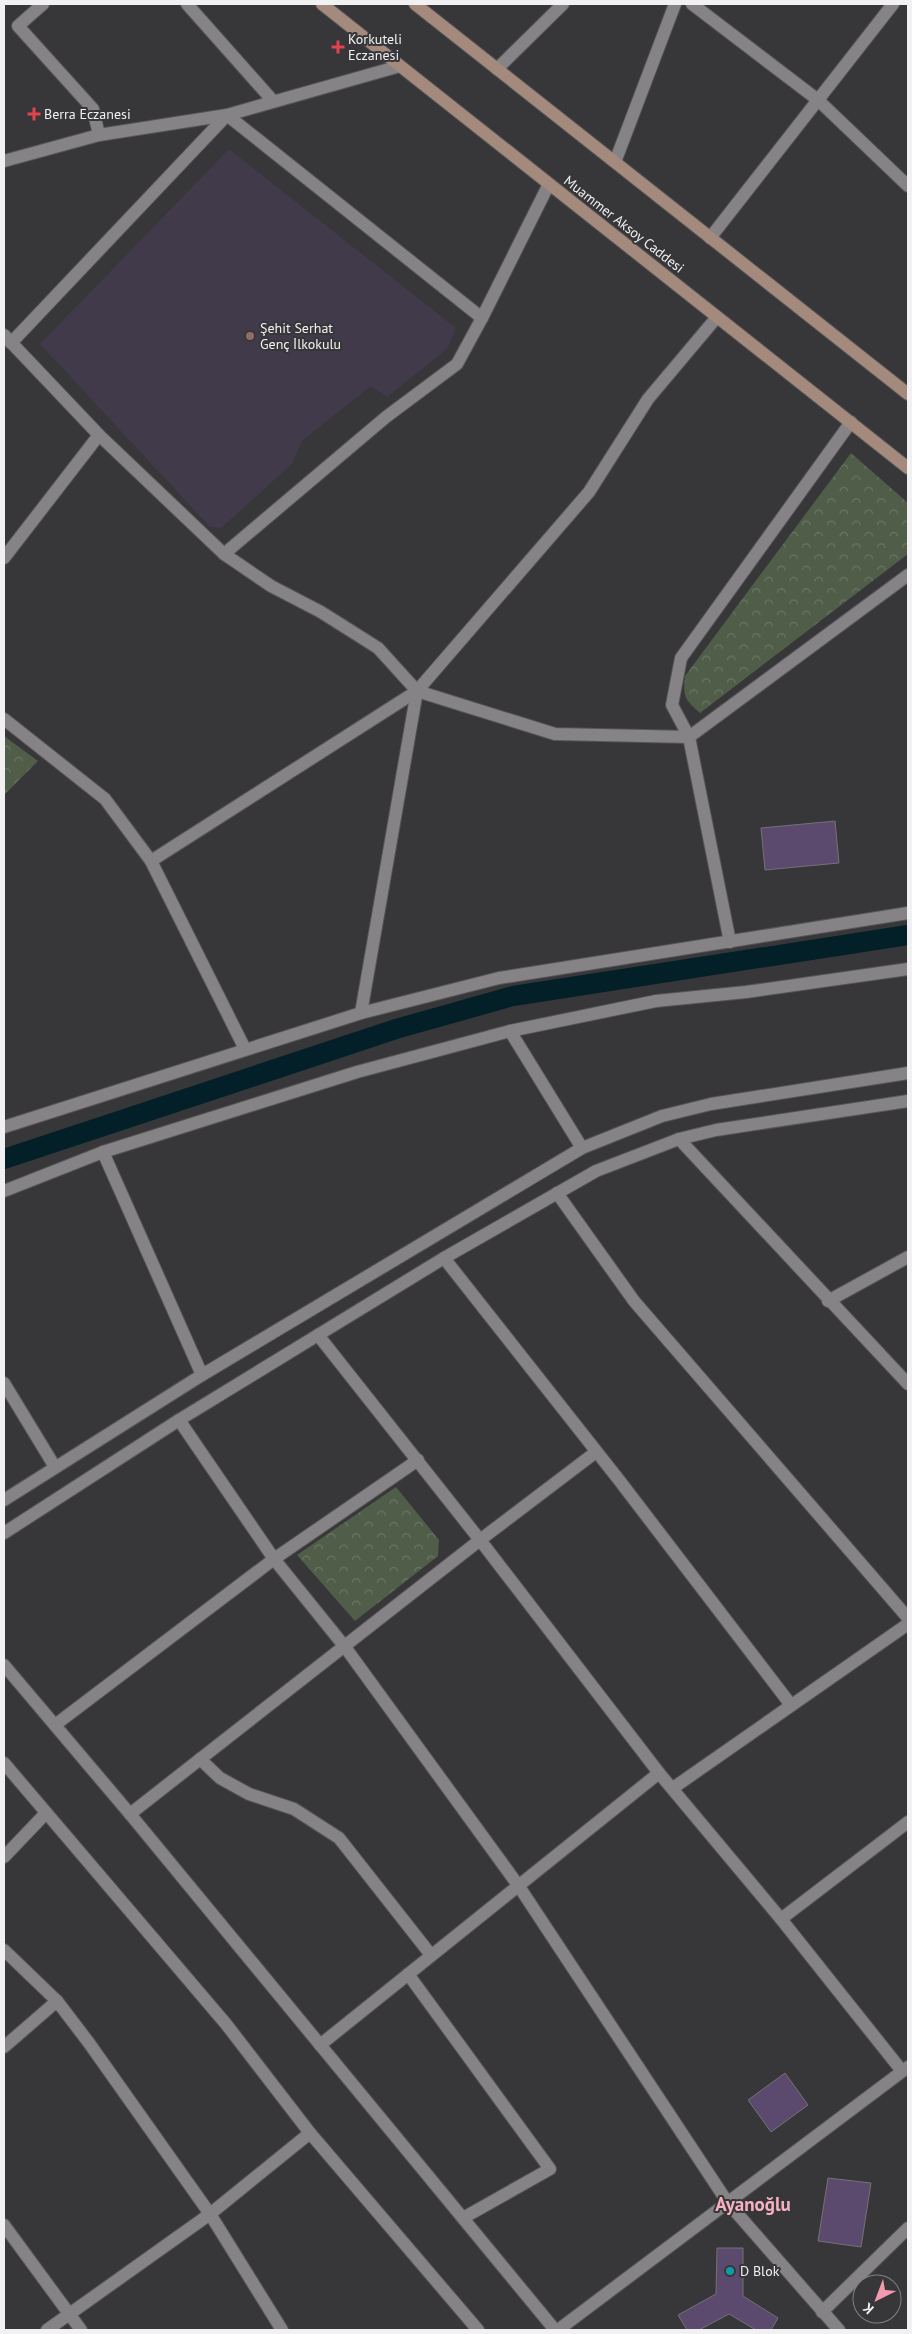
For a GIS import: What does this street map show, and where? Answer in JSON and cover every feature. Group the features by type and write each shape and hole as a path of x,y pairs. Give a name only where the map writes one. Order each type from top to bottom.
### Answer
{"main road":[{"name":"Muammer Aksoy Caddesi","path":"322,4 908,468"},
{"path":"415,4 908,394"}],"street":[{"path":"43,4 18,26 93,110 99,134"},
{"path":"186,4 273,101"},
{"path":"497,69 563,4"},
{"path":"615,162 675,4"},
{"path":"692,4 818,100 908,186"},
{"path":"710,238 893,4"},
{"path":"4,161 99,134 227,116 273,101 400,66"},
{"path":"227,116 482,318"},
{"path":"227,116 8,339 99,435 224,554 271,586 321,612 378,648 417,691 555,734 689,737 908,575"},
{"path":"224,554 386,417 457,364 549,184"},
{"path":"151,861 417,691 589,492 648,398 717,316"},
{"path":"730,942 689,737 672,705 681,658 851,422"},
{"path":"4,558 99,435"},
{"path":"361,1013 417,691"},
{"path":"4,718 105,799 151,861 245,1049"},
{"path":"4,1128 361,1013 499,978 908,913"},
{"path":"4,1191 103,1152 357,1072 510,1031 656,1001 746,992 908,969"},
{"path":"510,1031 582,1148"},
{"path":"4,1500 202,1375 582,1148 662,1116 711,1104 908,1073"},
{"path":"4,1533 179,1420 318,1335 444,1258 596,1171 679,1139 716,1130 908,1101"},
{"path":"679,1139 828,1301 908,1384"},
{"path":"103,1152 202,1375"},
{"path":"557,1193 634,1301 908,1618"},
{"path":"828,1301 908,1257"},
{"path":"444,1258 791,1706"},
{"path":"4,1664 556,2330 905,2069 659,1773 418,1460 318,1335"},
{"path":"4,1383 55,1467"},
{"path":"179,1420 274,1559 344,1647 518,1885 728,2203 839,2330"},
{"path":"130,1814 480,1540 596,1452"},
{"path":"55,1725 274,1559 418,1460"},
{"path":"673,1788 908,1624"},
{"path":"200,1759 220,1778 249,1794 294,1809 339,1838 431,1955"},
{"path":"4,1763 226,2024 310,2133 478,2330"},
{"path":"320,2045 659,1773"},
{"path":"4,1857 46,1812"},
{"path":"781,1919 908,1822"},
{"path":"4,1950 57,2001 210,2214 282,2330"},
{"path":"408,1974 550,2169 463,2218"},
{"path":"4,2046 57,2001"},
{"path":"47,2330 210,2214 310,2133"},
{"path":"4,2225 81,2330"},
{"path":"822,2312 908,2228"}],"shaded area":[{"name":"Şehit Serhat Genç İlkokulu","path":"229,149 456,328 447,349 387,397 371,386 302,441 292,464 221,528 210,527 40,344"}],"green space":[{"path":"851,453 908,503 908,554 700,713 686,697 684,689 685,676"},
{"path":"4,736 38,761 4,795"},
{"path":"396,1487 439,1540 438,1556 355,1621 297,1555"}],"building":[{"path":"835,821 839,863 765,870 761,828"},
{"path":"785,2073 808,2105 771,2132 748,2100"},
{"path":"828,2178 871,2183 861,2247 818,2241"},
{"name":"D Blok","path":"717,2248 743,2248 743,2296 778,2318 771,2330 756,2330 729,2314 699,2330 687,2330 678,2315 716,2294"}],"waterway":[{"path":"4,1159 396,1029 513,996 908,935"}],"place":[{"name":"Korkuteli Eczanesi","path":"338,47"},
{"name":"Berra Eczanesi","path":"34,114"},
{"name":"Şehit Serhat Genç İlkokulu","path":"250,336"},
{"name":"D Blok","path":"730,2271"}],"district":[{"name":"Ayanoğlu","path":"753,2204"}]}
